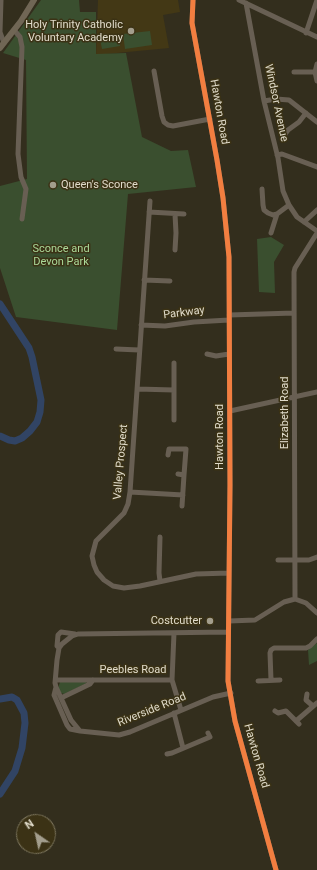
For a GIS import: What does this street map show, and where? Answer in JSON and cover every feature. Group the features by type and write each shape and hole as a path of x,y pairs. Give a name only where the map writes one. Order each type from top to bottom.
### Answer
{"main road":[{"path":"0,48 34,0"}],"street":[{"path":"1,0 0,32 4,43"},
{"name":"Hawton Road","path":"193,0 192,23 221,183 229,257 230,411 228,681 235,721 250,769 276,870"},
{"path":"239,0 317,37"},
{"path":"306,33 317,0"},
{"name":"Windsor Avenue","path":"246,3 264,101 277,155 283,191 289,206"},
{"path":"14,30 20,37 22,47 18,154 22,177 26,189 22,219"},
{"path":"317,64 314,72 317,81"},
{"path":"294,72 314,72"},
{"path":"156,75 164,122 173,126 210,119"},
{"path":"264,101 276,99 289,100 317,122"},
{"path":"283,137 288,130 299,122 306,113"},
{"path":"277,155 282,154 317,166"},
{"path":"262,189 264,210 273,215 289,206 297,217 317,232"},
{"name":"Valley Prospect","path":"150,201 130,492 128,504 124,513 96,541 92,556 97,572 104,580 113,586 124,588 196,574 229,573"},
{"path":"304,222 317,210"},
{"path":"149,212 184,214"},
{"path":"175,214 175,250"},
{"path":"271,233 277,214"},
{"name":"Elizabeth Road","path":"295,599 294,272 317,232"},
{"path":"144,280 170,281"},
{"name":"Parkway","path":"141,325 165,326 229,317 294,313"},
{"path":"116,349 140,350"},
{"path":"207,354 216,356 230,354"},
{"path":"174,363 174,420"},
{"path":"137,389 174,390"},
{"path":"230,411 317,392"},
{"path":"168,456 169,449 186,449 182,506"},
{"path":"178,474 184,474"},
{"path":"130,492 183,495"},
{"path":"160,537 160,581"},
{"path":"278,560 309,560 317,557"},
{"path":"229,621 255,620 284,602 295,599 306,603 317,613"},
{"name":"Riverside Road","path":"228,632 78,634 61,632 58,635 57,646 59,648 56,688 54,695 66,725 70,729 122,735 213,697 230,693"},
{"path":"174,633 172,680 181,710"},
{"path":"59,648 72,636 78,634"},
{"path":"271,680 271,650 274,648 306,648 317,639"},
{"path":"306,648 306,654"},
{"name":"Peebles Road","path":"56,680 172,680"},
{"name":"Peebles Road","path":"61,698 90,684 93,680"},
{"path":"258,681 280,680"},
{"name":"Riverside Road","path":"56,688 72,723 80,730"},
{"path":"277,713 286,711 298,723 315,705 305,697"},
{"path":"174,713 183,732 183,748"},
{"path":"170,752 210,737 208,733"}],"shaded area":[{"name":"Holy Trinity Catholic Voluntary Academy","path":"98,0 178,0 180,12 163,15 169,48 96,55"}],"green space":[{"name":"Sconce and Devon Park","path":"41,0 79,0 80,12 96,12 96,54 126,53 142,137 171,151 188,150 196,187 128,194 117,330 16,317 0,268 0,186 27,179 26,60 3,53"},
{"path":"115,20 116,28 100,30 98,22"},
{"path":"150,31 152,45 125,49 123,34"},
{"path":"119,36 120,46 102,49 100,39"},
{"path":"271,237 284,245 274,262 275,293 259,292 257,239"},
{"path":"317,643 317,661 309,665 308,650"},
{"path":"60,682 87,683 64,694 61,693 58,688"}],"waterway":[{"path":"0,304 29,348 41,400 37,422 30,431 22,438 15,441 0,436"},
{"path":"0,699 12,697 17,700 24,713 25,723 22,748 15,771 0,794"}],"cycle path":[{"path":"193,0 192,23 217,160 223,198 229,257 230,485 228,681 235,721 276,870"}],"place":[{"name":"Holy Trinity Catholic Voluntary Academy","path":"131,31"},
{"name":"Queen's Sconce","path":"53,185"},
{"name":"Costcutter","path":"210,621"}]}
